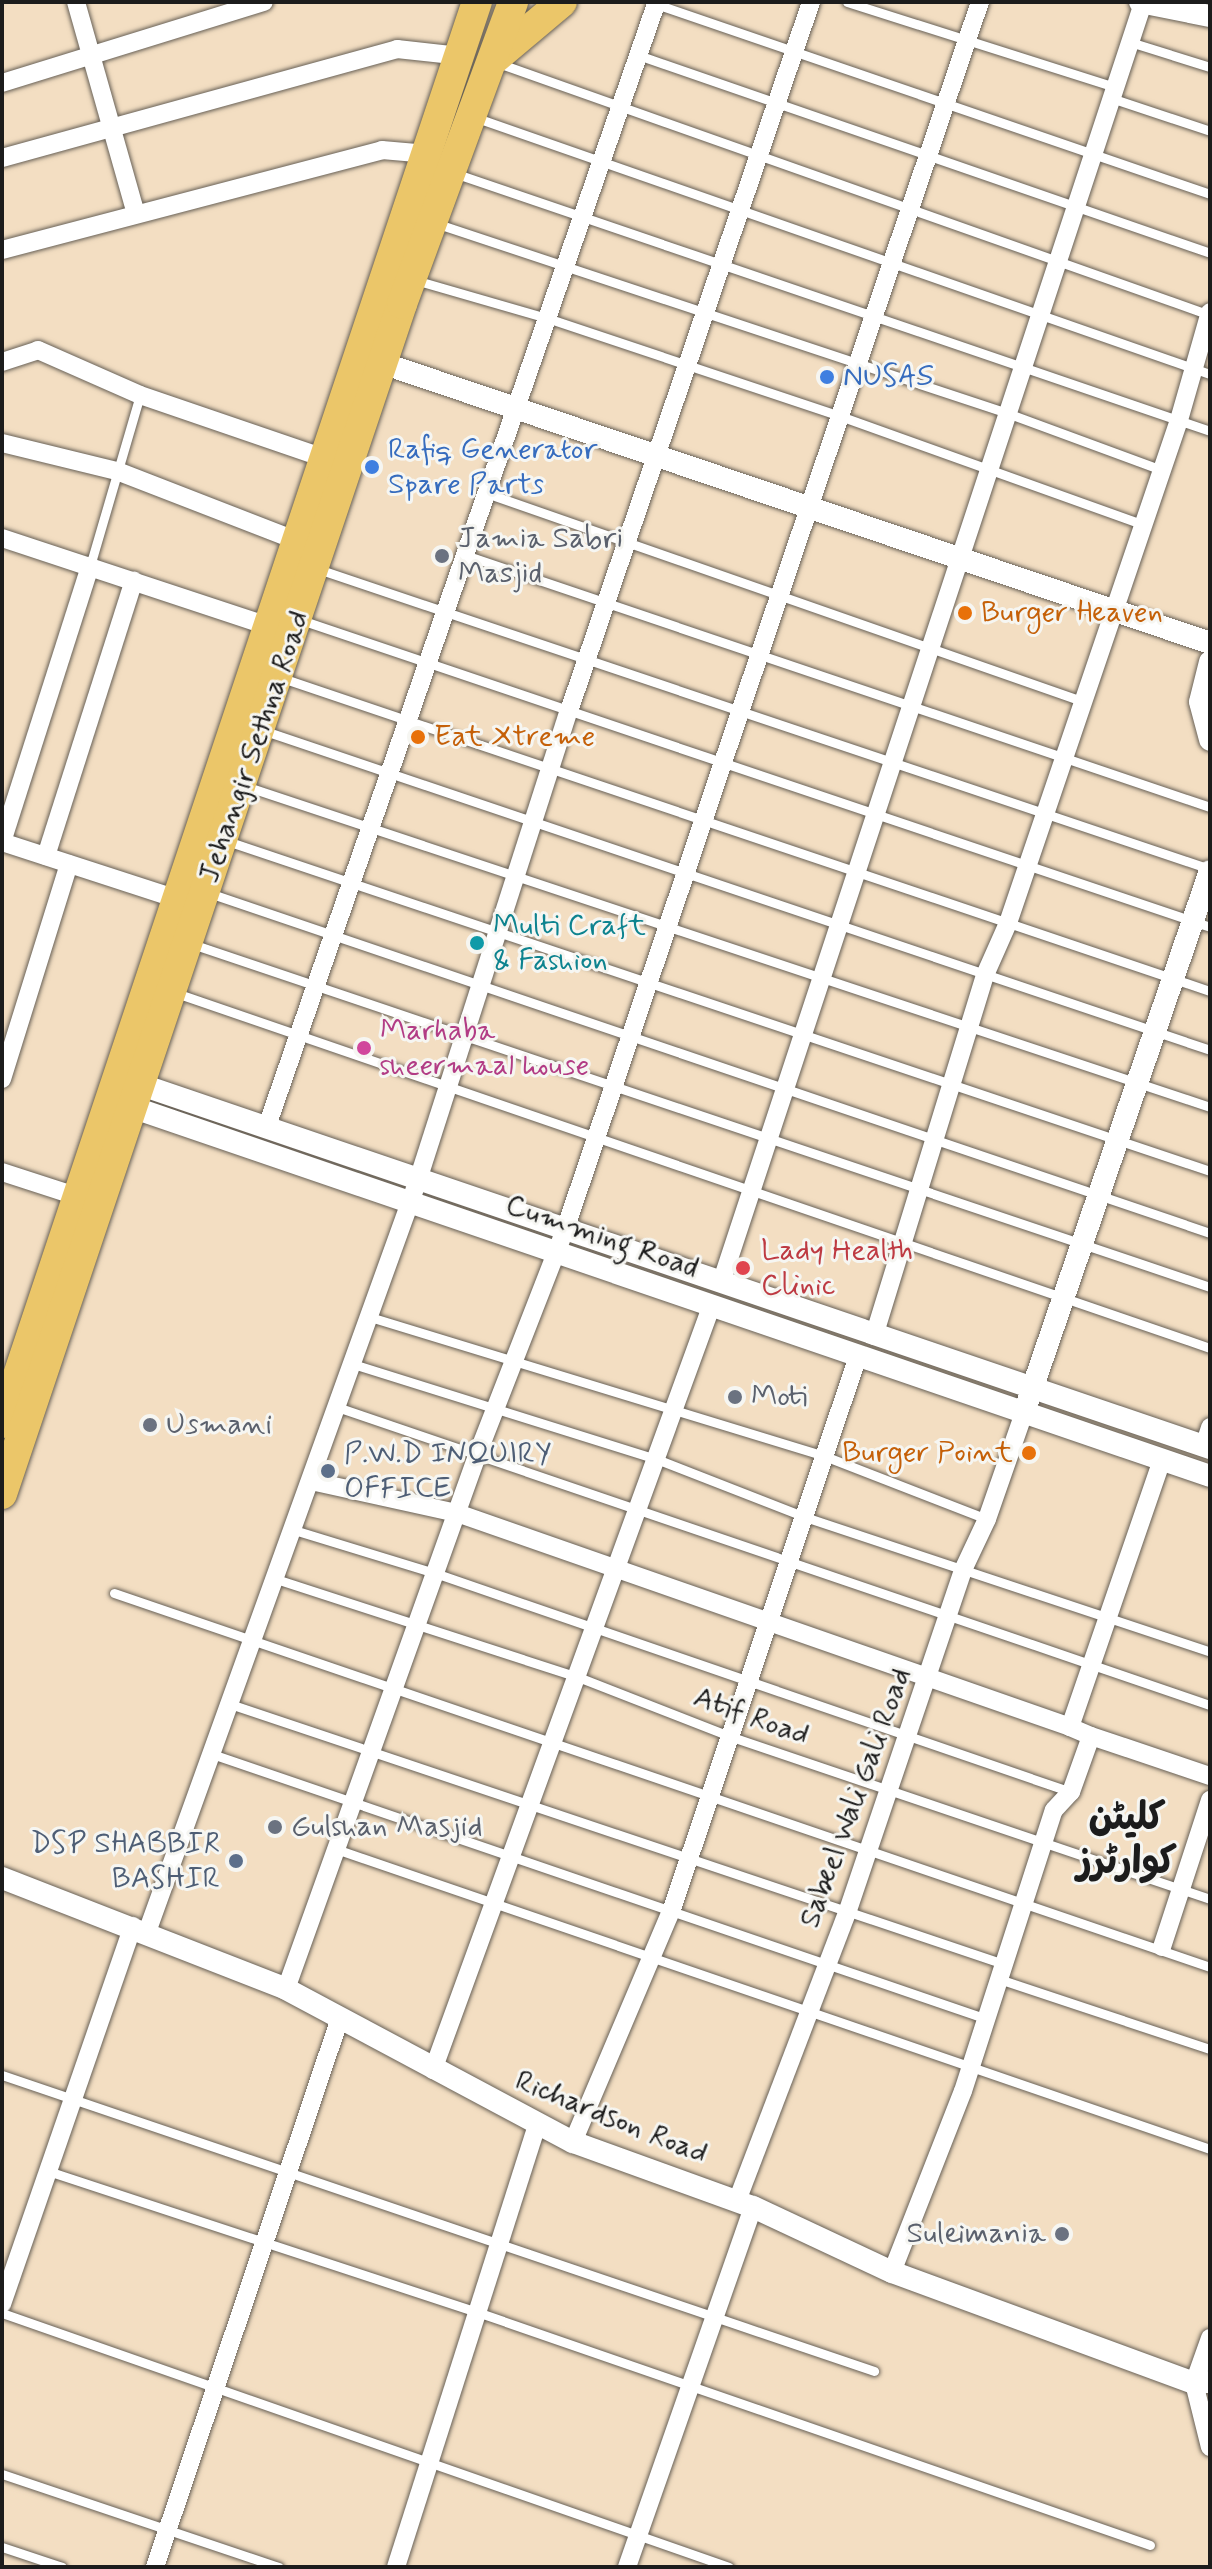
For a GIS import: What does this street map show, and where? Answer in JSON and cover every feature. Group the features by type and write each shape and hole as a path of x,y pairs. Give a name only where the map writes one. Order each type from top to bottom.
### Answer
{"highway":[{"name":"Jehangir Sethna Road","path":"307,555 327,459 439,163 471,116 513,2"},
{"path":"492,61 562,2"},
{"name":"Jehangir Sethna Road","path":"2,1494 126,1092 307,555 382,363 432,222 439,163 460,56 474,4"},
{"name":"Jehangir Sethna Road","path":"2,1423 79,1197 173,992 189,943 193,896 224,840 279,677 285,623"}],"street":[{"path":"76,2 109,128 136,214"},
{"path":"2,83 264,2"},
{"path":"2,2304 74,2098 212,1754 370,1317 466,1037 569,711 689,367 741,210 756,154 796,52 811,2"},
{"path":"286,1989 478,1453 566,1227 980,2"},
{"path":"721,1283 1141,2 1210,16"},
{"path":"266,1129 638,55 653,3"},
{"path":"2,158 397,49 460,56"},
{"path":"2,250 382,150 439,163"},
{"path":"874,1336 985,975 1008,923 1159,469 1201,371 1210,314"},
{"path":"2,362 38,350 140,395 327,459"},
{"path":"382,363 1210,643"},
{"path":"2,443 117,471 307,555"},
{"path":"2,538 134,581 285,623"},
{"path":"90,566 2,842 69,864 193,896"},
{"path":"46,856 134,581"},
{"path":"1210,662 1200,702 1210,740"},
{"path":"2,1079 69,864"},
{"path":"1024,1413 1173,978 1202,924 1210,870"},
{"name":"Cumming Road","path":"126,1092 266,1129 566,1227 874,1336 1208,1440"},
{"name":"Cumming Road","path":"126,1092 554,1254 1210,1476"},
{"path":"2,1172 79,1197"},
{"path":"433,2070 512,1855 533,1808 711,1307"},
{"path":"573,2142 672,1909 787,1560 808,1518 857,1359"},
{"name":"Sabeel Wali Gali Road","path":"627,2567 714,2315 745,2204 826,1962 848,1910 930,1676 947,1614 987,1519 1024,1413"},
{"path":"1070,1727 1162,1460"},
{"path":"311,1481 457,1513 1210,1776"},
{"path":"892,2272 971,2068 1054,1810 1071,1792 1091,1736"},
{"path":"1162,1947 1181,1890 1203,1843 1210,1800"},
{"name":"Richardson Road","path":"2,1878 140,1929 286,1989 537,2126 573,2142 745,2204 892,2272 1202,2382"},
{"path":"155,2567 340,2018"},
{"path":"396,2567 432,2465 537,2126"},
{"path":"1210,2338 1202,2382 1210,2447"}],"lane":[{"path":"847,2 967,40 1113,92 1210,131"},
{"path":"653,3 1210,194"},
{"path":"1130,42 1210,67"},
{"path":"638,55 1210,253"},
{"path":"492,61 1210,314"},
{"path":"471,116 1201,371"},
{"path":"439,163 582,217 1210,431"},
{"path":"432,222 566,263 857,367 1007,413 1159,469"},
{"path":"411,279 547,318 840,416 1142,524"},
{"path":"90,566 140,395"},
{"path":"486,493 1082,701"},
{"path":"307,555 445,611 1210,870"},
{"path":"465,555 1210,807"},
{"path":"285,623 427,663 1202,924"},
{"path":"279,677 1210,991"},
{"path":"262,730 1210,1050"},
{"path":"242,785 1210,1107"},
{"path":"224,840 1210,1171"},
{"path":"193,896 333,935 1210,1233"},
{"path":"189,943 1210,1287"},
{"path":"173,992 1210,1348"},
{"path":"370,1317 827,1457 987,1519"},
{"path":"353,1364 659,1460 808,1518 1210,1652"},
{"path":"337,1407 1210,1705"},
{"path":"294,1530 435,1573 595,1631 1071,1792"},
{"name":"Atif Road","path":"276,1579 578,1677 729,1736 1210,1899"},
{"path":"114,1593 253,1642 394,1685 553,1746 1162,1947 1210,1967"},
{"path":"230,1704 533,1808 848,1910 1002,1972 1210,2049"},
{"path":"212,1754 987,2019"},
{"path":"336,1849 808,2015 1210,2149"},
{"path":"2,2075 289,2169 874,2371"},
{"path":"48,2171 480,2313 689,2388 1150,2545"},
{"path":"2,2313 215,2390 729,2567"},
{"path":"2,2474 279,2567"},
{"path":"2,2547 62,2567"}],"place":[{"name":"NUSAS","path":"827,377"},
{"name":"Rafiq Generator Spare Parts","path":"372,467"},
{"name":"Jamia Sabri Masjid","path":"442,556"},
{"name":"Burger Heaven","path":"965,613"},
{"name":"Eat Xtreme","path":"418,737"},
{"name":"Multi Craft & Fashion","path":"477,943"},
{"name":"Marhaba sheermaal house","path":"364,1048"},
{"name":"Lady Health Clinic","path":"743,1268"},
{"name":"Moti","path":"735,1397"},
{"name":"Usmani","path":"150,1425"},
{"name":"Burger Point","path":"1029,1453"},
{"name":"P.W.D INQUIRY OFFICE","path":"328,1471"},
{"name":"Gulshan Masjid","path":"275,1827"},
{"name":"DSP SHABBIR BASHIR","path":"236,1861"},
{"name":"Suleimania","path":"1062,2234"}],"district":[{"name":"کلیٹن کوارٹرز","path":"1127,1841"}]}
